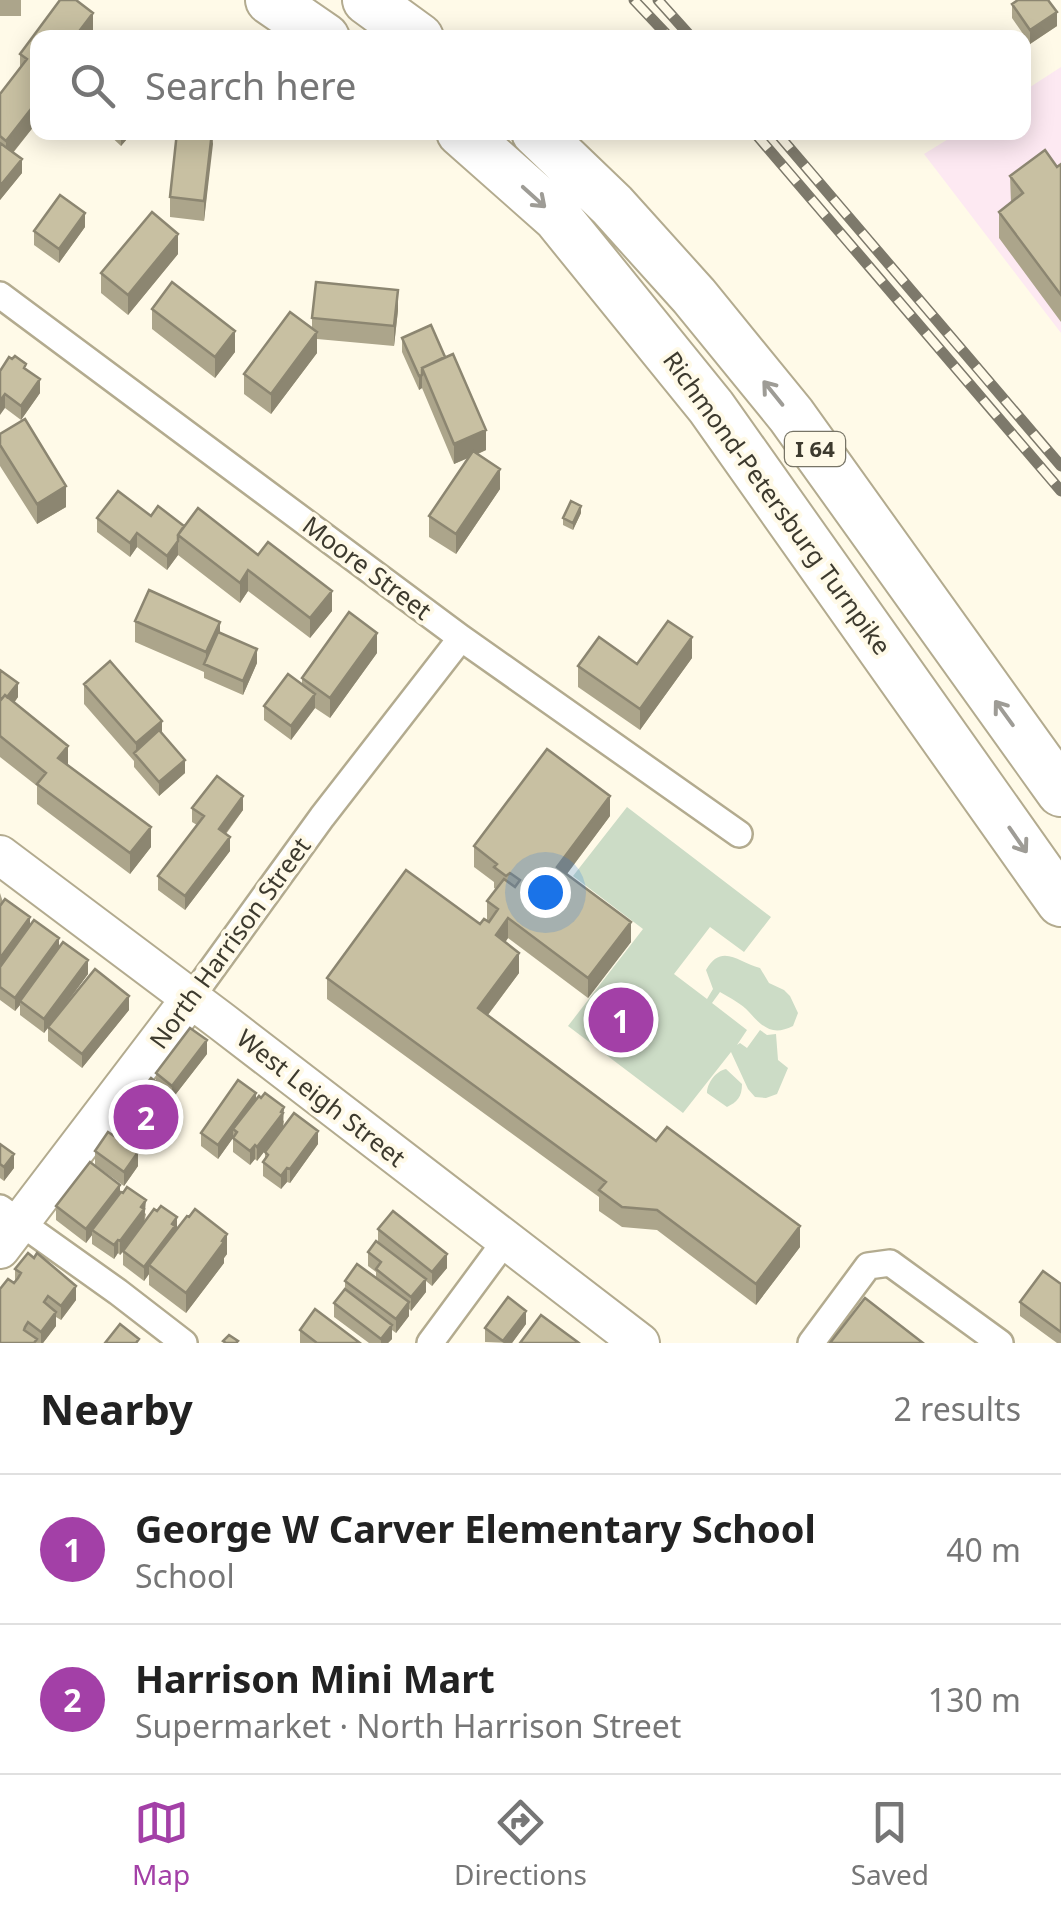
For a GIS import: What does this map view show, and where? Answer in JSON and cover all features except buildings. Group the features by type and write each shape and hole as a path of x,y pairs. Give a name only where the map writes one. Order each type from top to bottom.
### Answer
{"highway":[{"path":"270,0 313,30"},
{"path":"368,0 408,30"},
{"name":"Richmond-Petersburg Turnpike","path":"471,140 557,217 711,407 1061,902"},
{"name":"I 64","path":"544,140 636,231 791,415 1061,792"}],"main road":[{"name":"West Leigh Street","path":"0,855 640,1343"},
{"name":"North Harrison Street","path":"7,1227 191,998"}],"street":[{"name":"Moore Street","path":"0,295 461,638 739,834"},
{"name":"North Harrison Street","path":"191,998 322,817 461,638"},
{"path":"7,1227 118,1292 184,1343"},
{"path":"430,1343 506,1240"},
{"path":"811,1343 868,1266 890,1263 1000,1343"}],"shaded area":[{"path":"1061,67 1061,333 924,154 947,140 1031,140 1031,86"}],"green space":[{"path":"627,807 771,917 744,952 710,927 674,974 707,999 713,989 706,970 718,957 731,957 760,968 769,983 790,996 798,1013 793,1026 780,1030 764,1026 720,992 712,1003 747,1030 737,1045 747,1048 760,1030 767,1035 776,1034 778,1060 788,1068 777,1094 755,1097 731,1052 683,1113 568,1026 643,929 573,876"},
{"path":"726,1069 742,1084 738,1098 727,1107 707,1093 713,1078"}],"railway":[{"path":"634,0 662,30"},
{"path":"658,0 685,30"},
{"path":"761,140 1061,491"},
{"path":"783,140 1061,466"}],"place":[{"name":"George W Carver Elementary School","path":"621,1020"},
{"name":"Harrison Mini Mart","path":"146,1117"}]}
